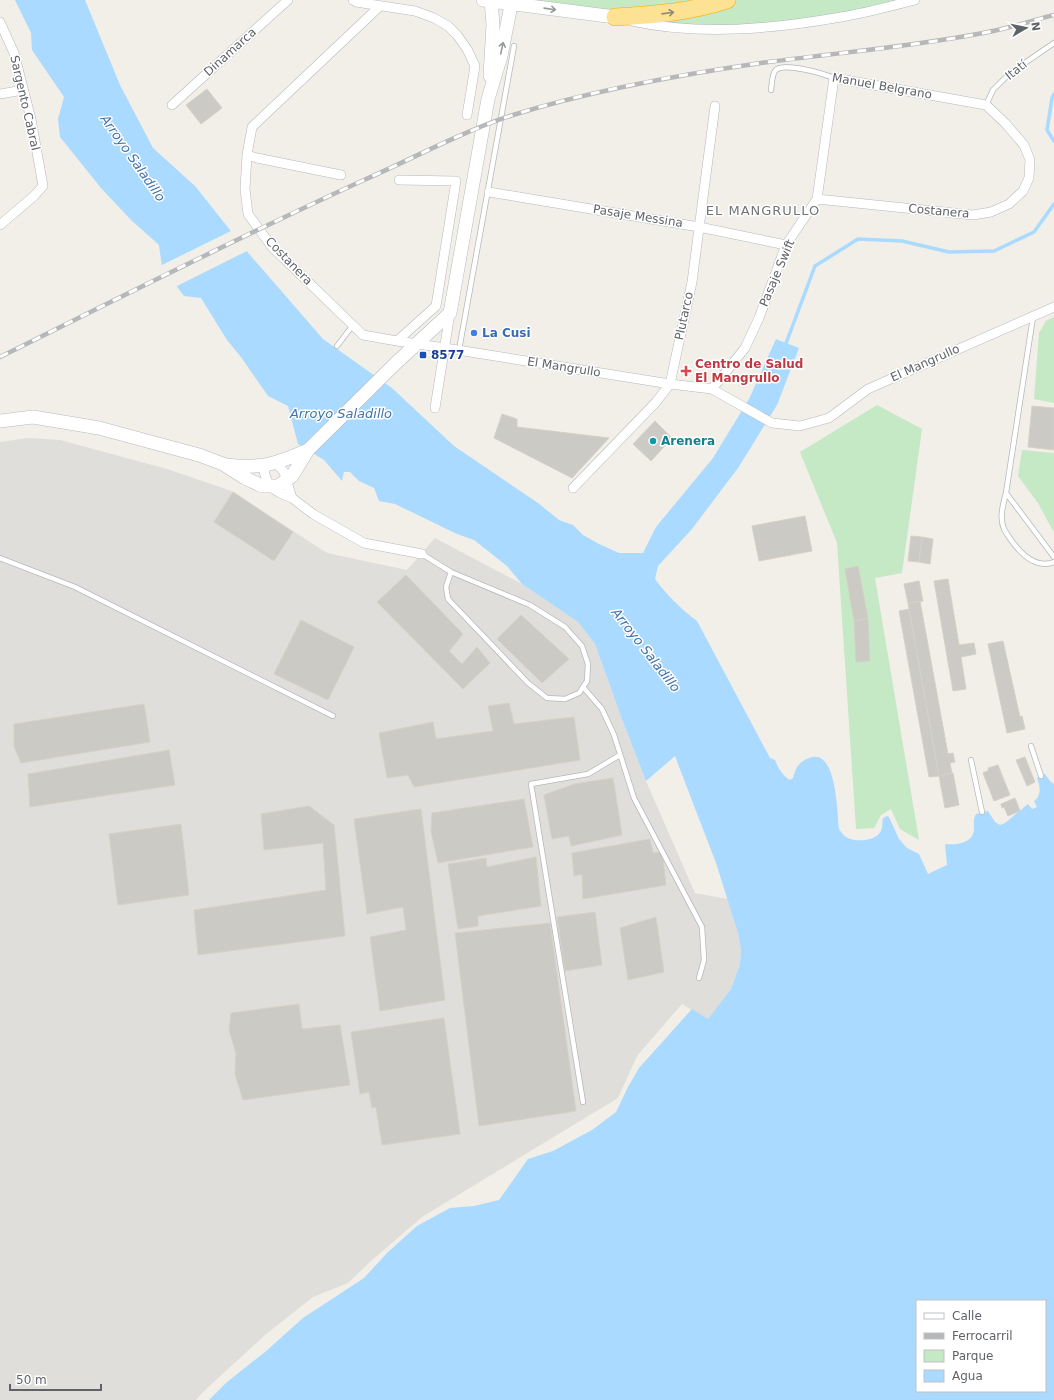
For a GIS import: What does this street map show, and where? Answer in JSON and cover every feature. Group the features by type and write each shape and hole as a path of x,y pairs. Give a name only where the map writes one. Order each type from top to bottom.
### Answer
{"highway":[{"path":"615,18 687,10 727,0"}],"street":[{"name":"Dinamarca","path":"172,105 288,0"},
{"path":"353,0 356,2 415,11 434,18 448,26 457,35 467,49 475,66 467,115"},
{"path":"435,408 450,313 488,99 493,25 488,0 512,2 615,18 654,26 705,29 784,26 842,17 915,0"},
{"path":"488,99 501,56 512,2"},
{"name":"Costanera","path":"380,6 252,127 247,155 245,189 248,214 272,247 363,335 396,342 417,344"},
{"name":"Sargento Cabral","path":"0,22 14,53 31,119 43,186 34,196 0,225"},
{"name":"Manuel Belgrano","path":"834,78 986,105"},
{"name":"Pasaje Swift","path":"712,389 745,348 759,318 786,245 817,199 834,78"},
{"path":"0,94 23,90"},
{"name":"Costanera","path":"817,199 974,215 991,212 1009,204 1023,191 1029,178 1030,160 1024,145 986,105"},
{"name":"Plutarco","path":"573,488 656,402 670,384 692,282 716,106"},
{"path":"247,155 341,175"},
{"path":"396,342 436,306 456,181 399,180"},
{"name":"Pasaje Messina","path":"489,192 699,226 786,245"},
{"name":"El Mangrullo","path":"417,344 670,384 712,389 772,423 800,426 829,418 868,389 1054,307"},
{"path":"223,464 245,478 262,486 278,486 292,476 308,450 397,362 450,313"},
{"path":"0,421 33,417 99,428 223,464 240,466 271,464 308,450"},
{"path":"271,464 284,472 292,498"},
{"path":"271,464 264,472 269,486 292,498 313,514 364,543 422,554"}],"lane":[{"name":"Itatí","path":"986,105 993,90 1010,73 1054,43"},
{"path":"459,350 489,192 514,46"},
{"name":"Manuel Belgrano","path":"771,90 775,71 779,68 796,68 813,71 834,78"},
{"path":"1034,315 1006,493 1001,511 1004,529 1018,549 1034,562 1048,564 1054,562"},
{"path":"337,346 353,324"},
{"path":"1006,493 1054,557"},
{"path":"422,554 451,572 530,605 566,627 582,646 588,664 587,681 579,693 565,699 547,698 528,683 448,599 446,587 451,572"},
{"path":"0,558 75,587 333,716"},
{"path":"583,687 602,709 614,735 634,798 702,927 704,960 698,978"},
{"path":"1030,746 1042,776"},
{"path":"583,1102 532,784 588,774 620,756"},
{"path":"971,760 982,812"}],"shaded area":[{"path":"28,438 60,440 167,469 223,488 233,492 327,553 407,570 435,538 522,584 578,622 595,644 646,781 695,893 728,899 741,949 740,964 731,989 708,1020 682,1004 637,1056 618,1098 422,1217 348,1283 313,1297 265,1335 196,1400 0,1400 0,442"}],"green space":[{"path":"483,0 915,0 842,17 705,29"},
{"path":"1054,317 1054,403 1034,399 1039,333 1046,321"},
{"path":"877,405 922,429 902,573 875,578 919,840 900,829 891,809 881,815 874,828 856,829 837,543 800,452"},
{"path":"1022,450 1054,453 1053,531 1038,503 1018,476"}],"water":[{"name":"Arroyo Saladillo","path":"15,0 85,0 120,85 153,148 195,186 250,255 323,339 392,388 454,446 538,503 559,520 573,525 583,535 619,553 643,553 656,527 713,458 749,399 776,339 799,348 777,405 738,468 692,529 658,566 655,579 674,602 697,621 770,758 775,760 783,774 790,780 793,778 798,765 809,758 818,757 825,762 834,783 839,829 846,837 859,840 876,836 881,831 883,818 887,816 889,817 899,839 907,848 919,854 928,874 947,865 945,844 963,843 973,835 974,819 976,814 988,811 995,822 1000,825 1005,823 1028,804 1032,809 1037,807 1034,801 1037,799 1039,794 1037,778 1045,774 1054,784 1054,1400 209,1400 227,1382 265,1352 303,1318 364,1278 388,1252 417,1226 450,1208 474,1206 499,1200 528,1159 553,1151 592,1130 616,1112 639,1068 692,1009 708,1019 731,989 740,964 741,949 738,933 716,863 675,756 646,781 595,644 578,622 522,584 507,566 474,540 457,534 395,504 379,501 374,488 359,481 350,472 344,472 342,481 324,460 298,444 288,406 268,396 241,357 227,340 201,298 184,296 162,267 159,245 131,220 101,188 60,137 58,119 64,97 32,50 31,33"}],"pier":[{"path":"233,230 249,250 175,287 160,268 160,266"}],"building":[{"path":"207,89 222,108 201,124 186,105"},
{"path":"1032,406 1054,408 1054,450 1028,447"},
{"path":"502,414 517,419 517,427 609,438 572,478 494,438"},
{"name":"Arenera","path":"655,421 672,438 651,461 633,444"},
{"path":"233,492 293,532 274,561 214,522"},
{"path":"805,516 812,551 759,561 752,526"},
{"path":"911,536 922,537 919,562 908,561"},
{"path":"922,537 933,539 930,564 919,562"},
{"path":"858,566 868,618 854,621 845,569"},
{"path":"406,575 463,634 449,651 462,664 477,647 490,663 463,689 377,602"},
{"path":"948,579 959,645 974,643 976,654 961,657 966,689 953,691 934,581"},
{"path":"919,581 923,601 908,603 904,584"},
{"path":"920,601 948,754 953,753 955,762 950,763 952,773 939,776 908,603"},
{"path":"909,609 939,776 929,777 899,611"},
{"path":"521,615 569,659 542,683 497,639"},
{"path":"868,618 870,661 856,662 854,621"},
{"path":"301,620 354,647 328,700 274,674"},
{"path":"1003,641 1020,717 1022,716 1025,729 1007,733 988,644"},
{"path":"509,703 514,724 574,717 580,760 414,787 408,775 387,778 379,733 433,722 436,739 493,731 488,706"},
{"path":"144,704 150,742 21,763 14,746 14,724"},
{"path":"169,750 175,785 30,807 28,774"},
{"path":"1025,757 1035,782 1027,786 1016,760"},
{"path":"998,765 1010,795 994,801 983,773 989,770 988,768"},
{"path":"953,773 959,805 945,808 939,776"},
{"path":"613,778 622,835 571,846 569,836 552,839 544,795 574,784"},
{"path":"1015,798 1020,811 1008,816 1001,804"},
{"path":"524,799 533,847 438,863 431,831 432,813"},
{"path":"309,806 334,825 345,936 198,955 194,910 326,890 323,843 264,850 261,814"},
{"path":"421,809 445,1000 380,1011 370,937 406,930 403,907 367,914 354,819"},
{"path":"181,824 189,895 118,905 109,834"},
{"path":"650,839 653,853 662,852 666,885 583,899 582,874 574,876 572,853"},
{"path":"536,857 541,906 478,916 478,926 458,929 448,864 486,858 487,867"},
{"path":"595,912 602,965 565,971 557,917"},
{"path":"656,917 664,972 628,980 620,928"},
{"path":"550,923 576,1111 479,1126 455,933"},
{"path":"299,1004 302,1029 340,1025 350,1085 243,1100 235,1074 236,1053 229,1030 231,1013"},
{"path":"444,1018 460,1134 382,1145 376,1107 372,1108 369,1092 360,1094 351,1032"}],"waterway":[{"path":"1054,94 1047,130 1054,141"},
{"path":"785,346 815,266 858,239 902,241 949,252 994,251 1034,232 1054,204"}],"railway":[{"path":"0,357 318,201 456,137 513,115 574,98 667,78 761,63 956,38 1001,29 1054,15"}],"place":[{"name":"La Cusi","path":"474,333"},
{"name":"8577","path":"423,355"},
{"name":"Centro de Salud El Mangrullo","path":"686,371"},
{"name":"Arenera","path":"653,441"}],"district":[{"name":"EL MANGRULLO","path":"763,210"}]}
